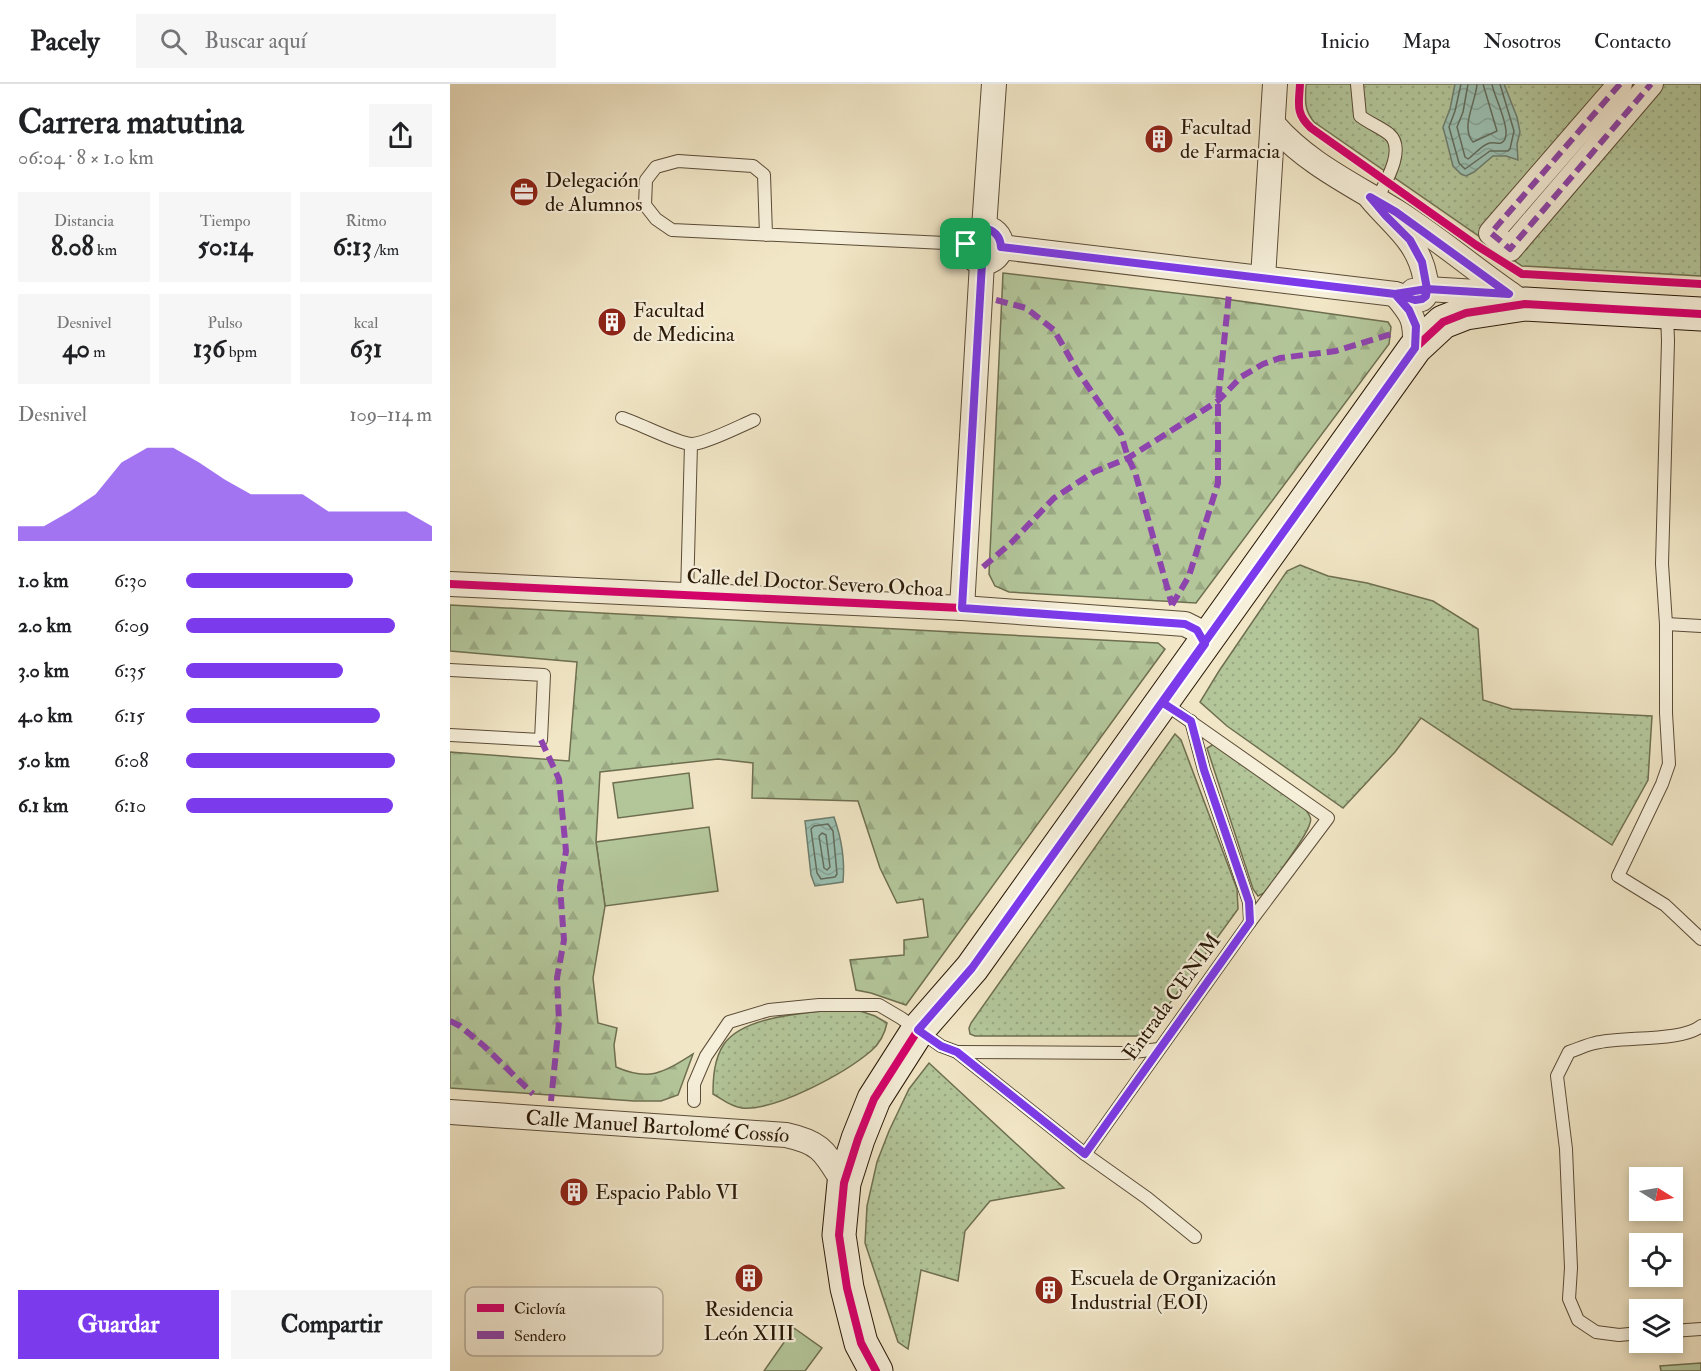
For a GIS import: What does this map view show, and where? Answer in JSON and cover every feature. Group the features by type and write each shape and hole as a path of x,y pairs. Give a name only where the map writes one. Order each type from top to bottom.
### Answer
{"street":[{"path":"984,228 994,84"},
{"path":"1263,278 1275,84"},
{"path":"1620,84 1491,233 1490,239 1510,249 1651,84"},
{"path":"1273,124 1312,160 1396,212 1517,299"},
{"path":"1373,199 1410,240 1422,262 1427,289"},
{"path":"984,228 995,231 1001,241 1001,247 993,260 982,263 972,258 966,244 974,230 984,228"},
{"path":"1001,247 1395,294 1427,289 1701,314"},
{"path":"962,608 982,263"},
{"path":"1395,294 1409,310 1416,326 1415,348"},
{"path":"876,1371 861,1343 847,1288 839,1235 844,1183 874,1099 918,1030 972,968 1415,348 1443,322 1517,299"},
{"name":"Calle del Doctor Severo Ochoa","path":"450,584 962,608 1185,624 1197,630 1205,644"},
{"name":"Calle Manuel Bartolomé Cossío","path":"450,1112 786,1135 817,1144 844,1183"}],"lane":[{"path":"1357,84 1360,116 1391,135 1396,147 1391,174 1373,199"},
{"path":"765,235 764,175 753,166 678,161 656,167 646,180 645,205 656,219 672,230 765,235 966,244"},
{"path":"1667,312 1662,564 1666,624 1666,713 1669,764 1662,784 1618,876 1665,906 1701,939"},
{"path":"622,418 669,438 691,444 754,420"},
{"path":"687,596 691,444"},
{"path":"1666,624 1701,626"},
{"path":"450,670 544,675 541,740 450,735"},
{"name":"Entrada CENIM","path":"1085,1154 1250,922 1328,818 1163,703"},
{"path":"1191,721 1204,770 1249,902 1250,922"},
{"path":"694,1101 694,1084 706,1056 729,1022 769,1010 819,1005 879,1005 941,1046 957,1052 1085,1154 1147,1198 1195,1237"},
{"path":"1629,1334 1596,1332 1578,1320 1569,1299 1571,1268 1566,1149 1557,1076 1569,1052 1596,1042 1669,1036 1697,1030 1701,1026"},
{"path":"957,1052 1125,1053 1159,1049"},
{"path":"1683,1330 1701,1329"}],"green space":[{"path":"1306,84 1701,84 1701,276 1522,266 1314,122 1307,109"},
{"path":"1003,273 1218,298 1388,322 1391,327 1389,344 1196,603 1009,592 995,586 989,574"},
{"path":"1300,565 1328,576 1367,583 1433,601 1478,629 1483,700 1512,709 1652,716 1648,780 1612,845 1421,718 1395,752 1343,808 1227,726 1200,702 1287,571"},
{"path":"450,605 1158,643 1165,649 906,1005 856,990 850,960 904,955 904,940 928,937 923,899 897,903 880,868 858,801 752,798 753,763 718,759 600,772 596,842 605,906 593,978 598,1023 617,1028 614,1045 616,1067 628,1071 638,1074 656,1073 674,1066 693,1054 678,1095 661,1101 634,1101 450,1088 450,752 569,761 577,662 450,651"},
{"path":"1175,734 1181,740 1237,889 1238,909 1151,1029 1139,1036 975,1036 970,1034 971,1023"},
{"path":"1216,743 1306,810 1311,821 1297,848 1264,893 1258,896 1253,889 1207,748"},
{"path":"689,773 693,808 618,818 613,783"},
{"path":"709,827 718,891 605,906 596,842"},
{"path":"851,1008 875,1016 887,1023 885,1031 874,1048 845,1070 791,1097 756,1107 738,1107 713,1094 718,1056 724,1044 734,1034 748,1026 783,1016"},
{"path":"929,1063 1064,1188 990,1201 965,1231 958,1281 921,1270 908,1349 898,1342 865,1243 867,1206 877,1162 889,1131 909,1089"},
{"path":"794,1328 822,1348 805,1371 764,1371"},
{"path":"1701,1363 1701,1371 1661,1371 1660,1366"}],"water":[{"path":"1455,84 1504,84 1517,117 1520,132 1517,144 1518,160 1506,156 1493,156 1466,176 1453,166 1443,127 1450,109"},
{"path":"834,817 842,849 843,882 815,886 811,875 805,821"}],"marked path":[{"path":"1620,84 1491,233 1510,249 1651,84"},
{"path":"1172,605 1189,576 1218,483 1218,401 1229,294"},
{"path":"996,300 1026,308 1054,330 1078,372 1121,434 1135,472 1172,605"},
{"path":"983,567 1011,543 1054,498 1094,472 1128,458 1218,401 1241,377 1263,364 1280,358 1336,351 1395,333"},
{"path":"541,740 559,779 566,851 560,887 564,940 557,978 559,1022 551,1101"},
{"path":"450,1021 460,1026 484,1046 533,1094"}],"cycle path":[{"path":"1300,84 1300,113 1311,128 1476,245 1522,274 1701,284"},
{"path":"876,1371 861,1343 847,1288 839,1235 844,1183 874,1099 918,1030 972,968 1415,348 1443,322 1466,313 1525,304 1701,314"},
{"path":"450,584 962,608 1185,624 1197,630 1205,644"}],"place":[{"name":"Facultad de Farmacia","path":"1159,139"},
{"name":"Delegación de Alumnos","path":"524,192"},
{"name":"Facultad de Medicina","path":"612,322"},
{"name":"Espacio Pablo VI","path":"574,1192"},
{"name":"Residencia León XIII","path":"749,1278"},
{"name":"Escuela de Organización Industrial (EOI)","path":"1049,1290"}],"route":[{"path":"966,244 972,258 982,263 962,608 1185,624 1197,630 1205,644 1163,703 1191,721 1204,770 1249,902 1250,922 1085,1154 957,1052 941,1046 918,1030 972,968 1163,703 1205,644 1337,457 1415,348 1416,326 1409,310 1395,294 1427,289 1422,262 1410,240 1370,197 1457,254 1509,294 1427,289 1426,296 1415,300 1395,294 1001,247 1001,241 995,231 984,228 974,230 966,244"}]}
